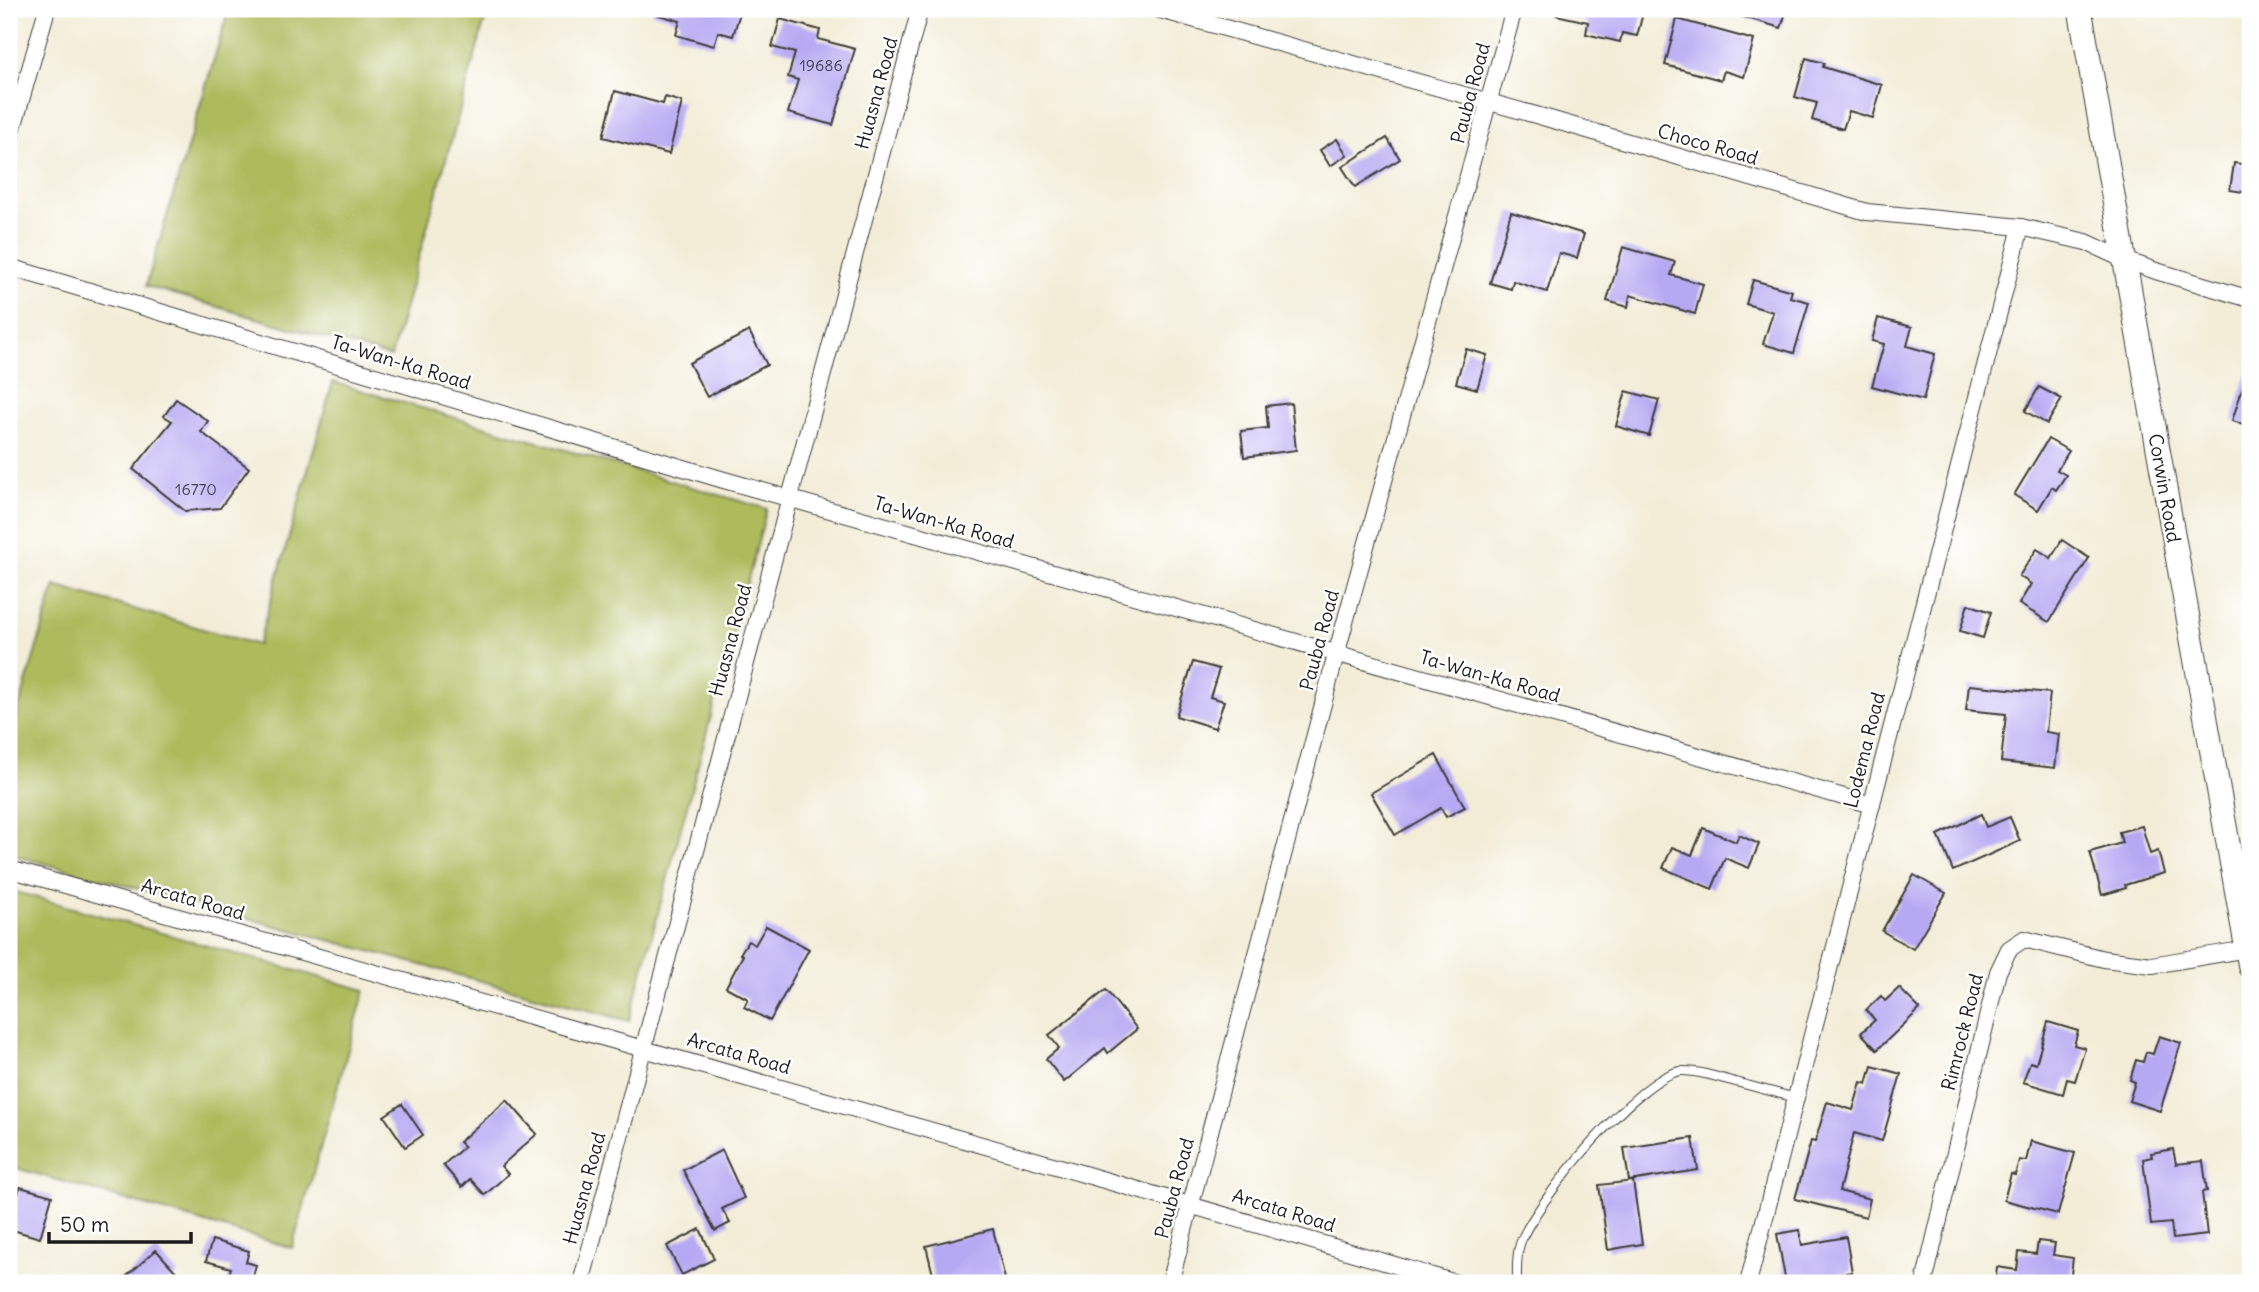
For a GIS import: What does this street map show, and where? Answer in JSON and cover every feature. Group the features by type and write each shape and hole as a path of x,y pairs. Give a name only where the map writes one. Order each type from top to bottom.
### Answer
{"main road":[{"name":"Corwin Road","path":"2080,9 2249,958"}],"street":[{"path":"9,142 47,9"},
{"name":"Huasna Road","path":"581,1283 920,9"},
{"name":"Choco Road","path":"1157,9 1867,212 2021,227 2086,242 2125,260 2250,299"},
{"name":"Pauba Road","path":"1170,1283 1336,655 1514,9"},
{"name":"Lodema Road","path":"1748,1283 2021,227"},
{"name":"Ta-Wan-Ka Road","path":"9,267 789,499 1872,806"},
{"name":"Arcata Road","path":"9,869 1192,1205 1456,1283"},
{"name":"Rimrock Road","path":"1924,1283 1998,972 2009,950 2024,939 2104,959 2152,965 2249,958"}],"lane":[{"path":"1517,1283 1521,1241 1554,1186 1635,1097 1657,1081 1670,1073 1700,1073 1796,1098"}],"green space":[{"path":"229,9 488,9 391,357 146,286"},
{"path":"333,382 767,509 629,1021 9,854 9,741 55,586 258,645"},
{"path":"9,890 365,990 292,1248 9,1166"}],"building":[{"path":"653,9 741,9 733,36 718,32 714,46 676,35 680,21 652,13"},
{"path":"1556,9 1644,9 1637,36 1622,33 1620,42 1586,34 1588,22 1556,15"},
{"path":"1731,9 1787,9 1781,28 1730,13"},
{"path":"780,19 820,30 818,39 855,49 833,125 788,113 798,80 788,77 795,53 772,47"},
{"path":"1677,19 1754,40 1744,77 1724,71 1721,80 1665,65"},
{"path":"1806,58 1824,63 1823,67 1882,85 1873,118 1849,111 1843,129 1812,120 1817,103 1795,97"},
{"path":"615,91 663,104 665,97 682,102 669,154 603,137"},
{"path":"1387,138 1400,159 1355,187 1342,167"},
{"path":"1337,139 1347,155 1330,166 1320,150"},
{"path":"2234,163 2250,165 2250,193 2230,190"},
{"path":"1511,212 1584,234 1577,258 1559,253 1547,292 1513,281 1511,289 1490,283"},
{"path":"1623,247 1675,262 1671,275 1703,284 1695,314 1630,295 1628,307 1607,301"},
{"path":"1753,280 1792,291 1790,297 1809,302 1794,353 1763,344 1773,312 1746,304"},
{"path":"1878,318 1912,327 1907,346 1935,354 1923,400 1872,386 1884,344 1872,341"},
{"path":"749,331 767,365 707,397 689,363"},
{"path":"1466,349 1487,355 1477,389 1456,383"},
{"path":"2247,374 2250,374 2250,426 2232,421"},
{"path":"2039,387 2062,399 2047,424 2025,411"},
{"path":"1626,391 1659,400 1649,436 1616,426"},
{"path":"176,399 208,421 201,432 249,468 220,508 185,511 133,469 172,421 164,416"},
{"path":"1291,403 1296,450 1244,457 1241,431 1268,428 1266,406"},
{"path":"2048,439 2069,451 2057,470 2066,475 2056,490 2052,487 2038,510 2014,495"},
{"path":"2062,540 2089,558 2049,622 2019,604 2031,584 2019,576 2037,549 2051,558"},
{"path":"1968,604 1991,612 1983,638 1960,631"},
{"path":"1193,662 1219,669 1210,697 1224,701 1215,728 1176,716"},
{"path":"1969,685 2050,693 2046,732 2059,734 2055,768 2001,762 2006,714 1966,710"},
{"path":"1436,755 1465,807 1446,817 1441,808 1395,835 1371,793"},
{"path":"1981,814 1986,827 2010,817 2020,841 1953,871 1938,835"},
{"path":"2142,826 2150,854 2158,851 2164,873 2102,895 2090,852 2122,843 2119,832"},
{"path":"1703,828 1736,842 1739,835 1759,844 1749,868 1725,858 1712,889 1663,868 1672,847 1692,855"},
{"path":"1914,875 1946,893 1913,949 1882,931"},
{"path":"766,926 809,949 770,1021 744,1007 748,999 726,987 748,941 755,945"},
{"path":"1899,988 1920,1009 1877,1050 1861,1033 1875,1020 1866,1010 1881,996 1885,1001"},
{"path":"1106,990 1137,1029 1108,1053 1105,1048 1064,1082 1046,1059 1059,1048 1049,1035"},
{"path":"2048,1022 2078,1031 2074,1045 2085,1048 2075,1081 2067,1079 2063,1094 2023,1082 2030,1062 2036,1064"},
{"path":"2159,1036 2181,1043 2160,1111 2129,1101 2135,1082 2130,1080 2136,1060 2143,1062 2146,1052 2153,1054"},
{"path":"1872,1066 1901,1074 1882,1141 1854,1133 1839,1191 1870,1199 1866,1217 1795,1199 1811,1141 1815,1142 1827,1102 1853,1110 1861,1082 1867,1084"},
{"path":"507,1100 537,1134 501,1166 508,1174 485,1195 470,1179 462,1187 443,1165 464,1147 459,1142"},
{"path":"402,1104 423,1135 405,1147 384,1116"},
{"path":"1693,1138 1698,1170 1629,1181 1624,1148"},
{"path":"2031,1141 2075,1153 2058,1214 2004,1200 2011,1174 2015,1175 2019,1160 2026,1161"},
{"path":"2173,1149 2176,1164 2203,1161 2207,1191 2202,1192 2207,1235 2173,1239 2171,1223 2151,1225 2143,1159 2152,1157 2151,1153"},
{"path":"722,1150 744,1198 722,1209 730,1223 715,1231 683,1170"},
{"path":"1633,1181 1642,1244 1608,1250 1599,1185"},
{"path":"20,1187 52,1196 40,1238 9,1229"},
{"path":"700,1229 714,1259 682,1275 667,1246"},
{"path":"993,1229 1006,1283 935,1283 926,1246"},
{"path":"1799,1230 1802,1245 1846,1237 1852,1272 1786,1283 1777,1234"},
{"path":"212,1240 249,1251 246,1262 256,1265 251,1283 226,1283 231,1268 206,1261"},
{"path":"2038,1241 2055,1243 2053,1255 2073,1258 2070,1282 2049,1279 2048,1283 1995,1283 1997,1267 2017,1270 2019,1252 2036,1254"},
{"path":"156,1250 178,1274 168,1283 119,1283"}]}
